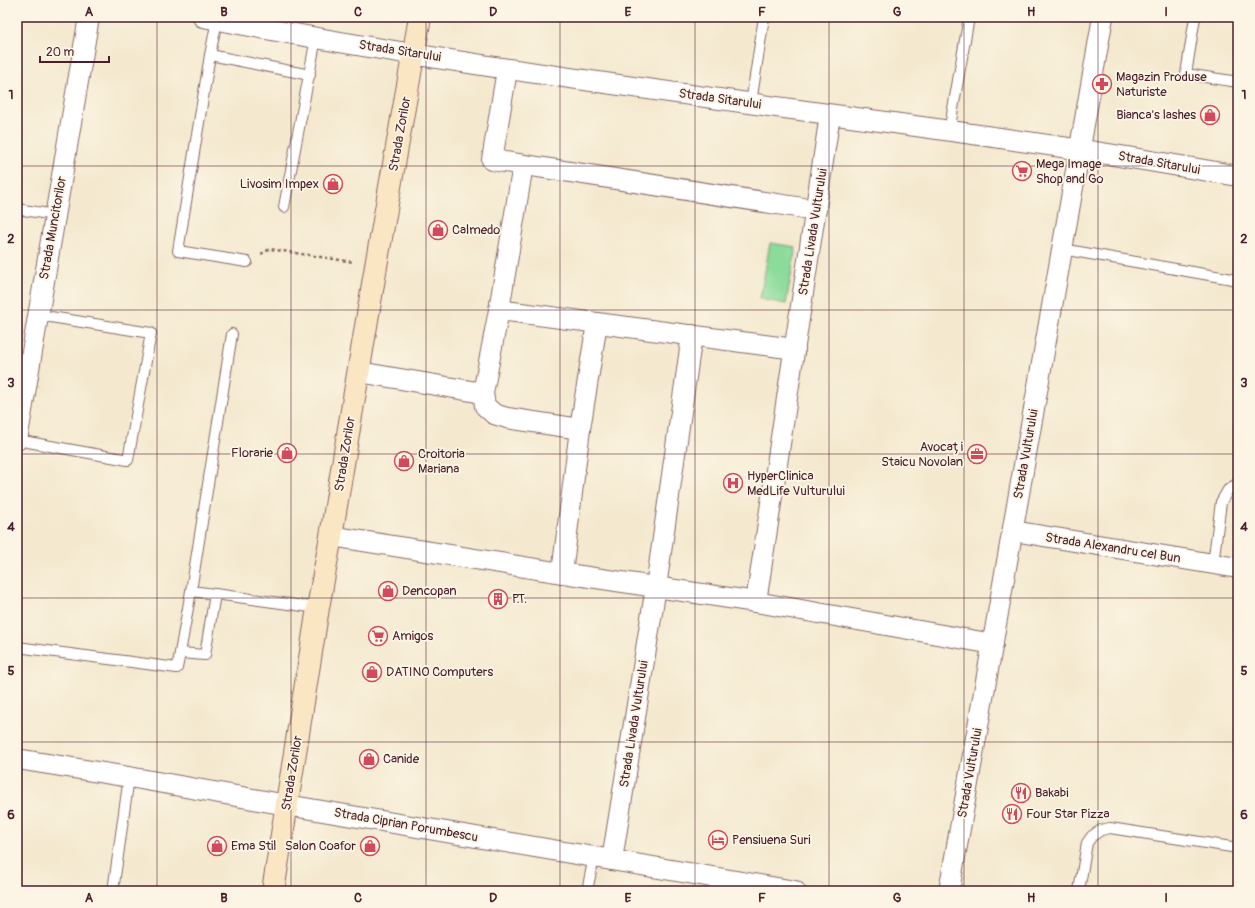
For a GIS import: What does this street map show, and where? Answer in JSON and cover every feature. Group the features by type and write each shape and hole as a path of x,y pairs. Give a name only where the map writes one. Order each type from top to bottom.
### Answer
{"street":[{"name":"Strada Muncitorilor","path":"17,440 89,17"},
{"name":"Strada Zorilor","path":"273,891 318,608 376,266 415,54 420,17"},
{"name":"Strada Vulturului","path":"949,891 1103,17"},
{"name":"Strada Sitarului","path":"210,18 316,38 507,70 1079,150 1238,176"},
{"path":"507,70 492,160 523,166 816,210"},
{"name":"Strada Livada Vulturului","path":"756,602 830,115"},
{"path":"523,166 499,310 483,393 485,406 494,414 507,418 580,429"},
{"path":"499,310 795,350"},
{"path":"562,573 580,429 597,323"},
{"name":"Strada Livada Vulturului","path":"603,859 656,587 692,335"},
{"path":"358,372 483,393"},
{"name":"Strada Alexandru cel Bun","path":"1012,532 1238,568"},
{"path":"331,536 756,602 992,644"},
{"name":"Strada Ciprian Porumbescu","path":"17,759 795,891"}],"lane":[{"path":"751,104 764,17"},
{"path":"949,132 969,17"},
{"path":"1195,17 1186,74 1238,82"},
{"path":"210,18 210,55 178,251 247,262"},
{"path":"284,207 316,38"},
{"path":"210,55 310,75"},
{"path":"17,209 55,216"},
{"path":"1062,249 1238,280"},
{"path":"17,440 128,460 151,333 38,315"},
{"path":"17,647 176,668 191,591 232,334"},
{"path":"1213,564 1222,502 1228,490 1238,483"},
{"path":"191,591 318,608"},
{"path":"180,653 205,655 215,594"},
{"path":"113,891 129,777"},
{"path":"1079,891 1087,843 1092,836 1101,830 1110,828 1238,848"},
{"path":"587,891 603,859"}],"path":[{"path":"247,262 270,249 376,266"}],"green space":[{"path":"770,243 796,247 786,304 760,299"}],"place":[{"name":"Magazin Produse Naturiste","path":"1102,84"},
{"name":"Bianca's lashes","path":"1210,115"},
{"name":"Mega Image Shop and Go","path":"1022,171"},
{"name":"Livosim Impex","path":"333,184"},
{"name":"Calmedo","path":"438,230"},
{"name":"Florarie","path":"287,453"},
{"name":"Avocați Staicu Novolan","path":"977,454"},
{"name":"Croitoria Mariana","path":"404,461"},
{"name":"HyperClinica MedLife Vulturului","path":"733,483"},
{"name":"Dencopan","path":"388,591"},
{"name":"P.T.","path":"498,599"},
{"name":"Amigos","path":"378,636"},
{"name":"DATINO Computers","path":"372,672"},
{"name":"Canide","path":"369,759"},
{"name":"Bakabi","path":"1021,793"},
{"name":"Four Star Pizza","path":"1012,814"},
{"name":"Pensiuena Suri","path":"718,840"},
{"name":"Ema Stil","path":"217,846"},
{"name":"Salon Coafor","path":"370,846"}]}
